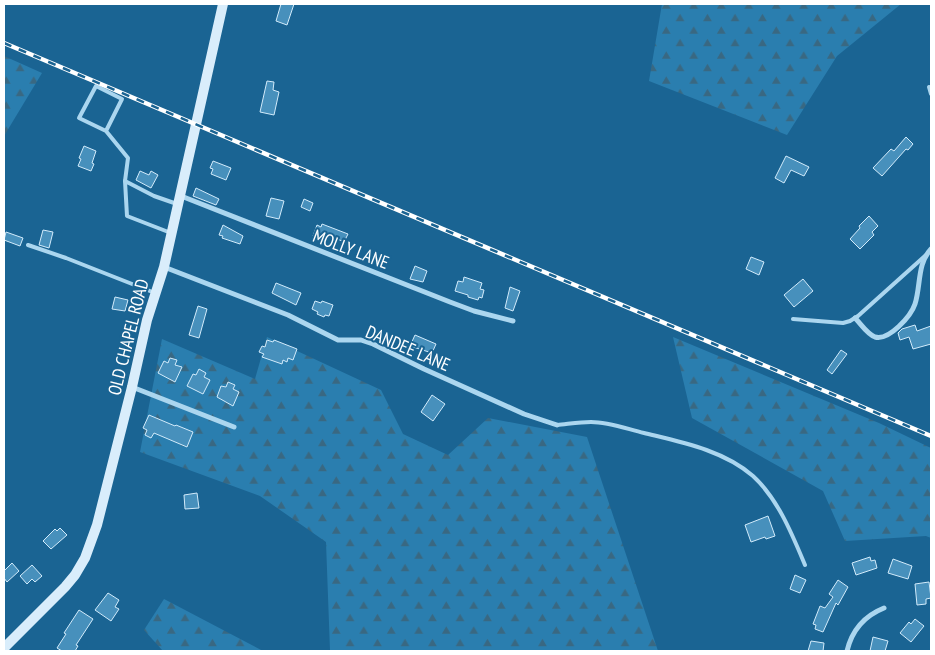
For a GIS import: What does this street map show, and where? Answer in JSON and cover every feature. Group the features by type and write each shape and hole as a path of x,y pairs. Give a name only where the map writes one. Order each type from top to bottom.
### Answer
{"street":[{"name":"OLD CHAPEL ROAD","path":"4,648 65,587 81,566 96,525 132,387 147,320 164,267 223,4"},
{"name":"MOLLY LANE","path":"180,200 474,311 513,321"},
{"path":"856,318 869,333 881,337 887,335 904,321 914,305 921,269 929,251"},
{"name":"DANDEE LANE","path":"164,267 288,315 338,340 361,340 373,344 424,370 524,414 557,425"},
{"path":"132,387 234,427"},
{"path":"847,651 852,636 862,621 870,614 884,608"}],"lane":[{"path":"106,131 122,99 96,86 79,118 106,131 128,158 125,181 127,216 172,234"},
{"path":"929,86 931,94"},
{"path":"125,181 154,196 180,200"},
{"path":"28,245 155,293"},
{"path":"793,319 843,323 856,318 929,251"},
{"path":"557,425 592,422 611,424 696,446 744,469 754,477 773,501 792,535 805,564"}],"green space":[{"path":"662,4 901,4 837,56 787,135 649,81"},
{"path":"4,56 42,73 4,136"},
{"path":"267,337 381,390 403,434 448,455 488,418 587,437 658,651 308,651 330,650 326,542 260,496 140,452 162,339 255,379"},
{"path":"673,337 879,423 931,448 931,538 926,536 845,541 823,491 692,418"},
{"path":"164,599 263,651 163,651 144,630"}],"building":[{"path":"281,4 294,4 287,25 276,21"},
{"path":"267,81 274,82 273,90 279,92 274,115 260,112"},
{"path":"906,137 913,144 908,150 906,149 882,176 873,168 891,149 894,151"},
{"path":"84,146 96,151 91,171 78,166"},
{"path":"786,156 809,167 804,176 791,170 784,183 775,178"},
{"path":"213,161 231,168 226,180 211,174 213,169 210,168"},
{"path":"140,171 149,175 151,171 158,175 151,188 136,180"},
{"path":"196,188 219,199 216,205 193,196"},
{"path":"271,198 284,201 279,219 266,216"},
{"path":"304,199 313,203 310,211 301,207"},
{"path":"869,216 878,226 872,232 874,235 860,249 850,239"},
{"path":"322,224 348,234 344,242 327,234 325,240 313,236 317,225 321,227"},
{"path":"223,225 243,236 240,244 222,238 223,236 219,235"},
{"path":"43,230 53,232 49,248 39,245"},
{"path":"6,232 23,238 20,246 4,240"},
{"path":"751,257 764,262 759,275 746,269"},
{"path":"415,266 427,271 423,282 410,279"},
{"path":"464,277 482,283 480,289 484,290 482,298 479,297 478,300 455,291 458,281 463,282"},
{"path":"803,279 813,291 794,307 784,295"},
{"path":"276,283 301,293 296,305 272,293"},
{"path":"510,287 520,291 513,311 505,308"},
{"path":"115,297 128,300 125,311 112,309"},
{"path":"315,301 321,303 322,301 333,305 329,316 325,315 324,317 312,309"},
{"path":"198,306 207,309 199,338 189,335"},
{"path":"915,325 917,331 931,326 931,344 913,349 909,337 900,340 898,333 902,329"},
{"path":"415,335 436,344 432,353 410,346"},
{"path":"267,340 273,342 274,340 297,349 293,360 288,358 287,362 283,360 282,364 262,357 264,354 259,352 262,346 265,347"},
{"path":"841,350 847,354 832,374 827,370"},
{"path":"170,358 177,360 175,365 182,367 175,382 158,373 164,361 168,363"},
{"path":"199,369 206,373 204,377 210,380 203,394 187,386 193,374 196,375"},
{"path":"228,382 235,385 233,389 239,392 233,406 217,397 221,386 226,387"},
{"path":"432,395 445,404 433,421 421,412"},
{"path":"149,415 193,432 187,447 154,433 151,438 145,435 147,430 143,428"},
{"path":"197,493 199,508 185,509 184,495"},
{"path":"768,516 775,536 751,542 745,525"},
{"path":"60,528 67,535 51,549 43,541 55,529 57,531"},
{"path":"870,557 871,561 875,560 877,568 856,575 852,563"},
{"path":"893,559 912,566 908,579 888,573"},
{"path":"12,563 19,571 7,582 4,578 4,571"},
{"path":"32,565 42,576 35,582 32,579 27,584 20,576"},
{"path":"795,575 806,580 800,593 790,589"},
{"path":"838,580 848,587 838,605 836,603 823,632 815,629 816,625 813,624 820,606 825,608 833,597 829,594"},
{"path":"929,582 931,598 926,599 926,604 917,605 915,584"},
{"path":"108,593 119,600 115,607 119,609 111,621 95,610"},
{"path":"79,610 93,619 76,645 78,646 75,651 62,651 57,648"},
{"path":"915,619 924,626 911,642 900,633 909,622 911,624"},
{"path":"873,637 888,641 885,651 870,651"},
{"path":"811,641 824,643 823,651 808,651"}],"railway":[{"path":"4,43 931,436"}]}
